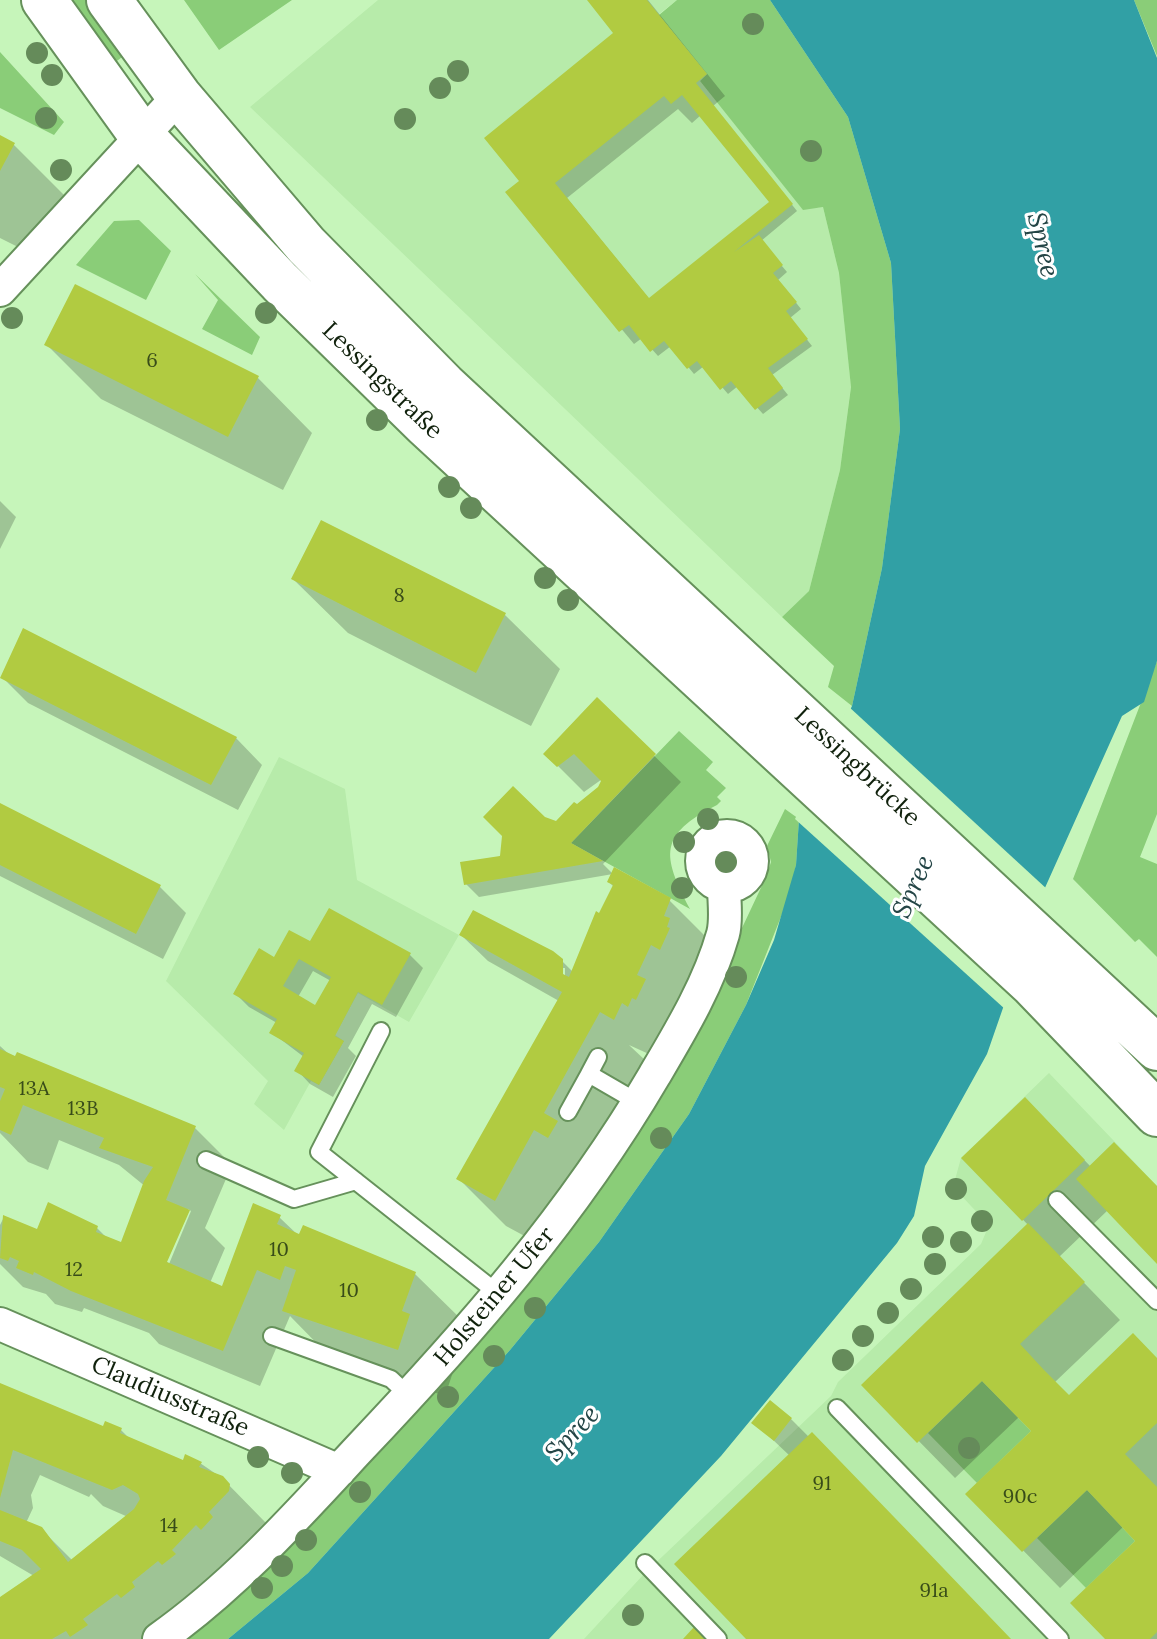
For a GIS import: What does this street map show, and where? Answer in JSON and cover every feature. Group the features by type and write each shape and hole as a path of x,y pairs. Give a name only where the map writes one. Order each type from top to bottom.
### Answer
{"main road":[{"name":"Lessingstraße","path":"44,0 141,135 280,282 414,413 756,728"},
{"name":"Lessingstraße","path":"109,0 179,96 306,245 444,385 772,688"},
{"name":"Lessingbrücke","path":"772,688 1157,1048"},
{"name":"Lessingbrücke","path":"756,728 1032,984 1157,1114"}],"street":[{"path":"0,290 179,96"},
{"name":"Holsteiner Ufer","path":"159,1639 247,1565 339,1471 500,1295 561,1219 639,1103 695,1002 724,932 724,886"},
{"name":"Claudiusstraße","path":"0,1324 339,1471"}],"lane":[{"path":"381,1031 319,1152 500,1295"},
{"path":"568,1112 598,1057"},
{"path":"589,1074 639,1103"},
{"path":"206,1160 294,1199 356,1181"},
{"path":"1057,1200 1157,1301"},
{"path":"272,1336 391,1379 409,1396"},
{"path":"837,1408 1060,1639"},
{"path":"645,1563 718,1639"}],"shaded area":[{"path":"64,0 92,0 129,52 110,66"},
{"path":"184,0 292,0 219,50"},
{"path":"378,0 677,0 659,14 707,74 700,81 803,209 823,207 839,273 851,386 840,470 809,591 782,617 250,107"},
{"path":"677,0 770,0 848,117 891,263 900,429 882,568 852,706 828,687 834,666 782,617 809,591 840,470 851,387 839,273 823,207 803,210 700,81 707,74 659,15"},
{"path":"1134,0 1157,0 1157,56"},
{"path":"0,52 64,122 54,135 0,108"},
{"path":"139,220 171,251 146,300 76,265 114,221"},
{"path":"195,274 260,337 252,355 202,329 218,300"},
{"path":"1157,661 1157,814 1140,857 1157,864 1157,957 1139,939 1135,942 1073,879"},
{"path":"679,731 713,762 706,770 726,788 717,797 721,801 717,805 684,826 671,848 674,874 690,909 571,843"},
{"path":"279,757 345,789 357,880 459,935 409,1022 358,993 335,1035 344,1041 319,1085 311,1081 284,1130 254,1104 268,1081 166,981"},
{"path":"785,809 799,819 796,865 790,894 746,1005 689,1114 599,1242 510,1350 308,1573 228,1639 189,1639 256,1579 515,1299 578,1220 678,1064 766,877 771,862 767,846"},
{"path":"1049,1073 1157,1186 1157,1639 584,1639 644,1574 831,1396 838,1382 981,1244 989,1225 953,1187 961,1158"},
{"path":"982,1381 1031,1431 977,1483 928,1433"},
{"path":"1087,1490 1135,1541 1086,1588 1037,1538"}],"water":[{"name":"Spree","path":"770,0 1134,0 1157,58 1157,661 1144,702 1122,716 1044,890 987,1054 925,1166 914,1216 897,1243 721,1456 549,1639 228,1639 308,1573 510,1350 599,1242 689,1114 746,1005 774,940 796,865 799,819 852,706 882,568 900,429 891,263 848,117"}],"pier":[{"path":"848,706 1048,890 1006,1010 795,819"}],"building":[{"path":"587,0 647,0 707,74 696,83 793,204 734,252 759,235 783,265 773,273 797,302 786,311 808,339 768,368 783,388 755,410 731,381 720,390 697,361 687,369 664,341 650,352 629,325 619,332 505,192 519,181 484,138 613,33","holes":["682,95 769,202 649,298 555,183 664,96 671,104"]},
{"path":"0,135 15,143 0,171"},
{"path":"75,284 259,376 228,437 44,345"},
{"path":"321,520 506,613 476,673 291,579"},
{"path":"23,628 237,737 211,785 0,678"},
{"path":"597,697 656,754 571,843 603,861 464,885 460,862 500,856 502,836 483,817 513,786 545,817 556,821 574,802 577,804 598,787 601,781 574,754 557,767 543,754"},
{"path":"0,803 161,885 136,934 0,865"},
{"path":"614,867 671,898 664,916 670,918 667,927 670,928 660,950 651,945 637,975 646,979 636,1000 632,998 628,1007 622,1003 614,1020 600,1012 544,1113 558,1121 548,1138 534,1130 495,1201 456,1179 562,992 459,935 473,910 553,951 563,959 563,974 569,977 596,911 599,913 613,885 607,882"},
{"path":"329,908 411,953 382,1005 358,992 335,1036 344,1041 319,1085 294,1071 304,1053 269,1033 277,1019 233,994 259,948 274,957 289,930 310,941","holes":["299,959 331,977 315,1005 283,986"]},
{"path":"0,1049 15,1056 17,1052 196,1126 166,1200 190,1210 167,1262 222,1286 253,1203 281,1215 277,1224 299,1234 303,1225 416,1272 402,1311 410,1314 398,1350 282,1311 296,1270 285,1266 280,1280 257,1270 223,1351 71,1291 34,1272 33,1275 16,1268 19,1261 10,1257 8,1261 0,1258 3,1215 37,1229 48,1202 98,1226 96,1232 121,1242 144,1181 153,1167 99,1148 104,1138 23,1105 11,1135 0,1130 0,1101 5,1089 0,1087"},
{"path":"1025,1097 1085,1160 1022,1221 961,1158"},
{"path":"1114,1142 1157,1186 1157,1264 1076,1179"},
{"path":"1028,1223 1085,1282 1020,1344 1044,1370 1069,1395 1133,1333 1157,1358 1157,1423 1125,1454 1157,1487 1157,1632 1150,1639 1105,1639 1070,1603 1135,1541 1087,1490 1022,1552 965,1494 1031,1431 982,1381 917,1443 861,1385"},
{"path":"0,1383 103,1426 105,1421 122,1428 120,1433 183,1460 185,1454 202,1462 199,1467 223,1476 230,1484 229,1491 209,1512 213,1517 201,1530 196,1525 172,1550 176,1554 162,1565 158,1561 132,1582 135,1587 121,1598 117,1594 83,1619 88,1625 70,1637 66,1631 52,1639 0,1639 0,1597 41,1569 22,1550 0,1541 0,1510 42,1527 68,1562 134,1509 140,1499 138,1494 123,1485 112,1490 13,1450 0,1498"},
{"path":"770,1400 792,1418 774,1441 751,1423"},
{"path":"812,1432 1011,1639 746,1639 674,1564"},
{"path":"694,1627 705,1639 683,1639"}]}
